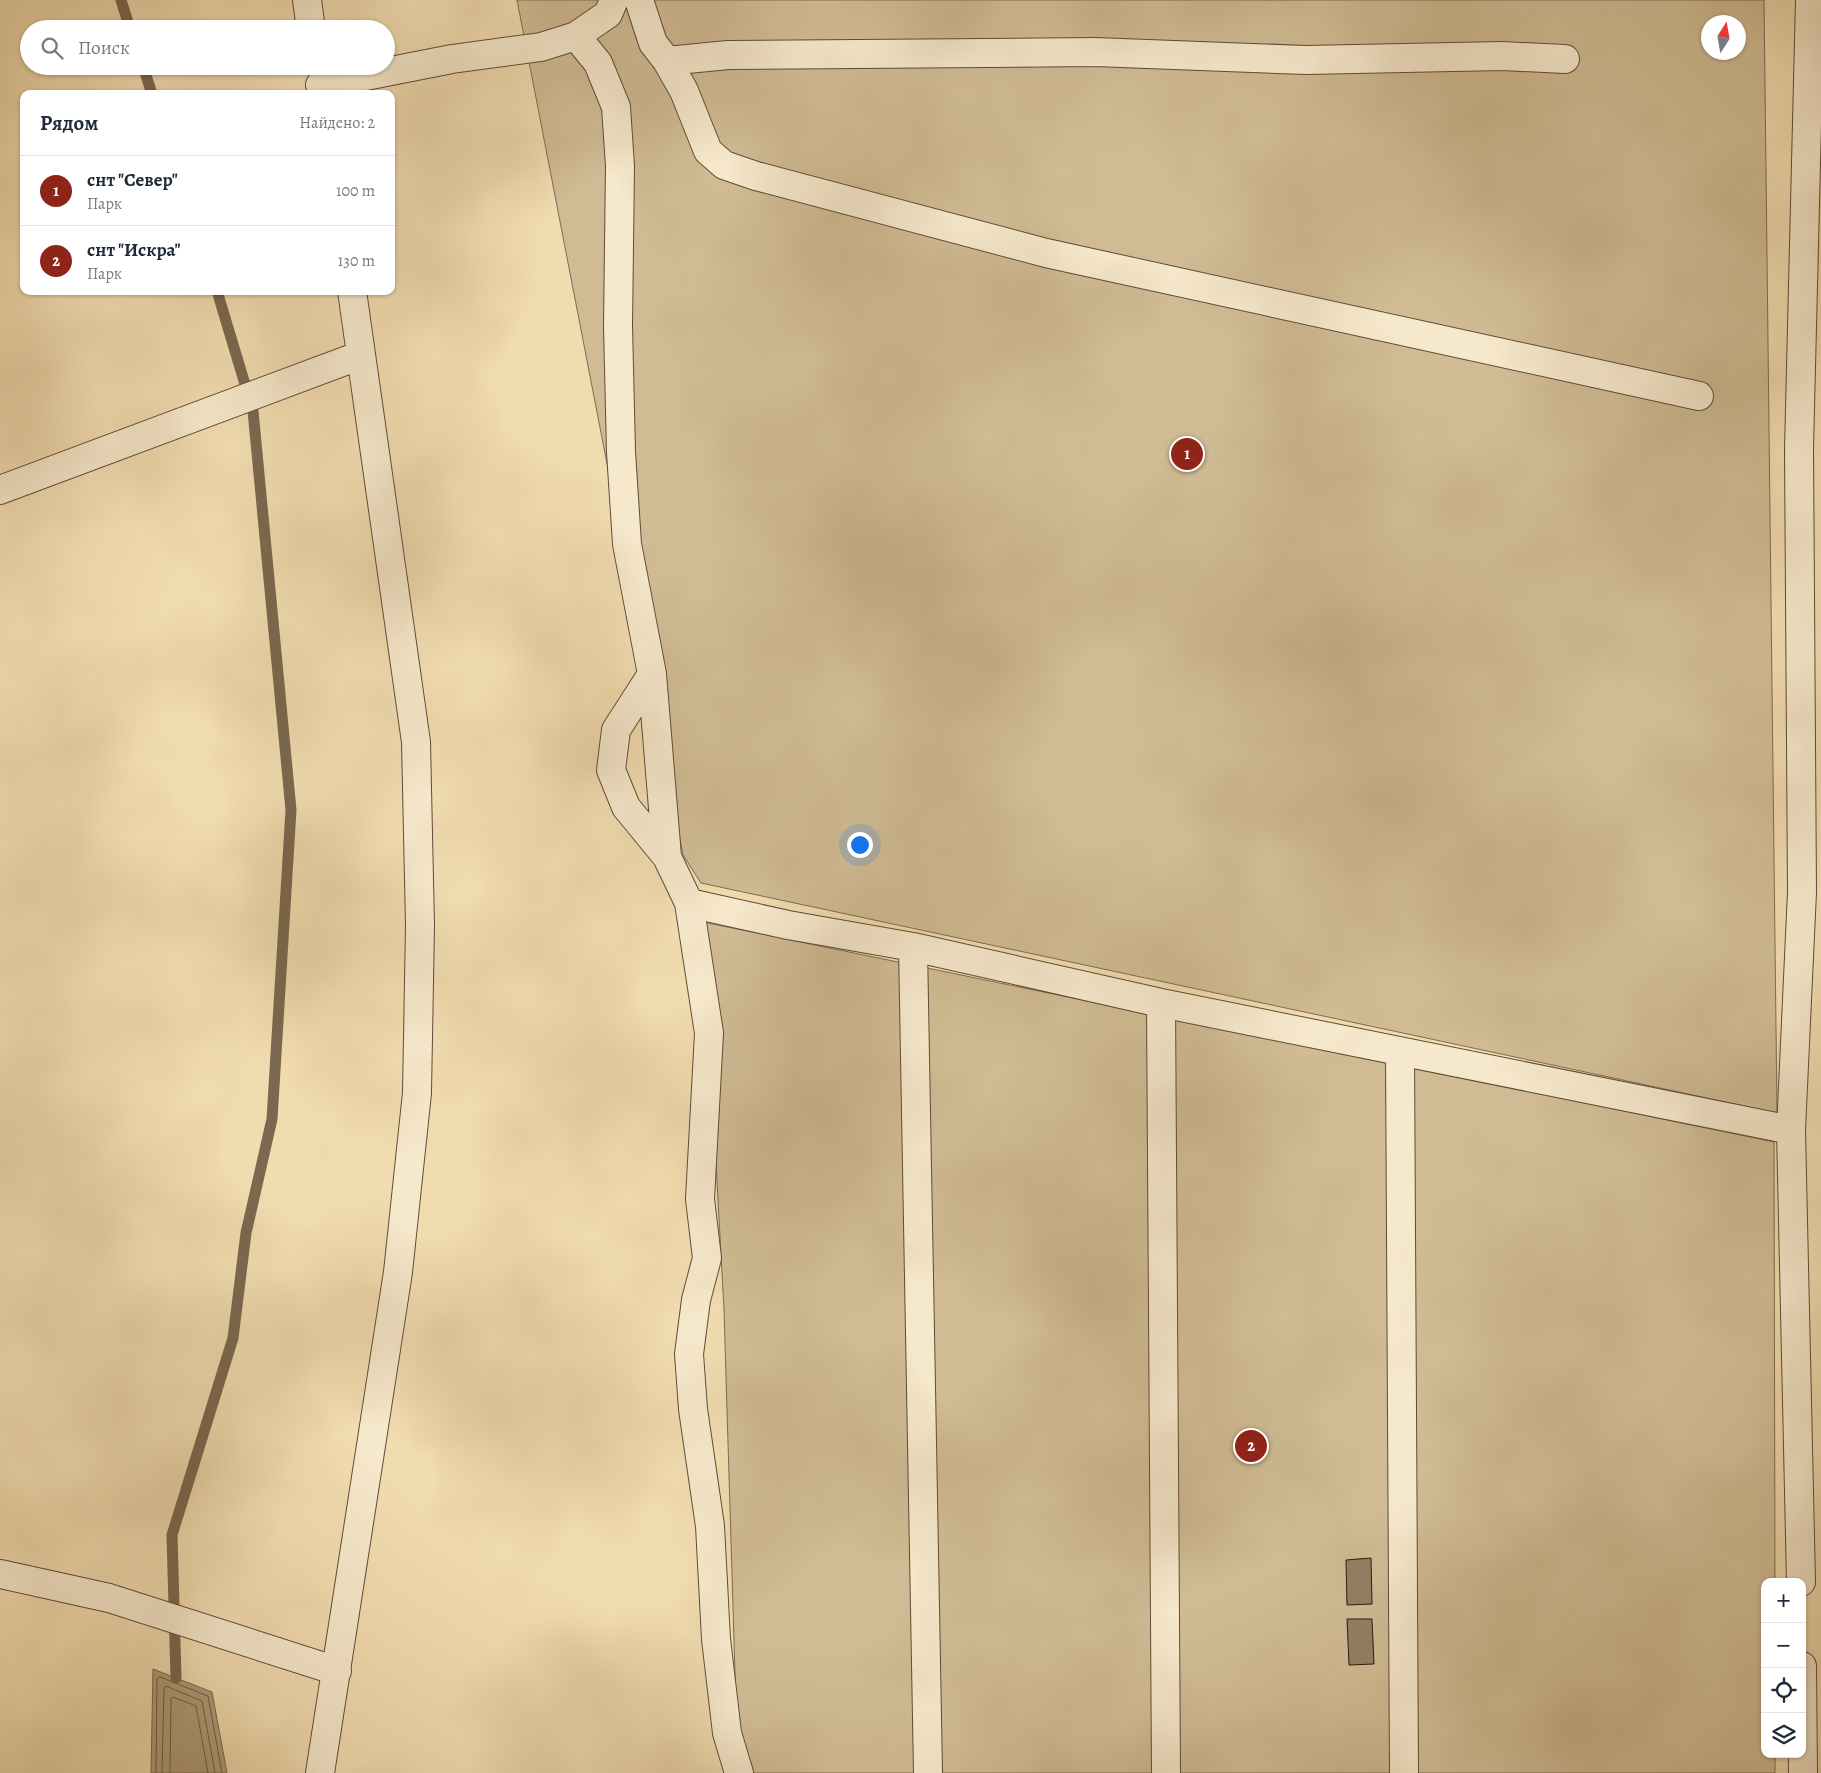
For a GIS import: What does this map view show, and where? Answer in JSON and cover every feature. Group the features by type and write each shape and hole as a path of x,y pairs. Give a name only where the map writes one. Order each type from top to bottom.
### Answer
{"street":[{"path":"307,0 310,20"},
{"path":"395,69 541,47 576,36 608,14 614,0"},
{"path":"639,0 653,43 667,61 684,91 708,151 724,165 756,176 1046,253 1699,396"},
{"path":"1800,1578 1791,1130 1802,892 1799,449 1810,0"},
{"path":"576,36 598,63 616,107 620,166 618,326 621,452 627,544 652,674 668,857"},
{"path":"667,61 728,54 1086,52 1306,60 1502,56 1565,59"},
{"path":"320,82 360,75"},
{"path":"320,1773 398,1272 417,1093 420,925 416,742 353,295"},
{"path":"0,490 361,355"},
{"path":"652,674 616,730 611,770 626,807 668,857 689,903 708,1032 700,1199 707,1258 696,1300 689,1354 693,1409 710,1526 716,1639 726,1724 740,1773"},
{"path":"689,903 788,925 913,948 1160,1003 1791,1130"},
{"path":"913,948 928,1773"},
{"path":"1160,1003 1166,1773"},
{"path":"1400,1052 1404,1773"},
{"path":"0,1574 109,1598 337,1671"},
{"path":"1802,1668 1803,1773"}],"shaded area":[{"path":"517,0 1764,0 1777,1113 701,883 683,855"},
{"path":"703,922 1774,1142 1775,1578 1761,1578 1761,1758 1775,1758 1775,1773 738,1773 724,1310"}],"water":[{"path":"153,1669 212,1692 227,1773 151,1773"}],"building":[{"path":"1371,1558 1372,1604 1347,1605 1346,1560"},
{"path":"1347,1619 1372,1619 1374,1664 1349,1665"}],"waterway":[{"path":"121,0 127,20"},
{"path":"146,75 151,90"},
{"path":"176,1678 172,1535 233,1338 246,1233 272,1119 291,810 253,411 218,295"}],"place":[{"name":"снт \"Север\"","path":"1187,454"},
{"name":"снт \"Искра\"","path":"1251,1446"}]}
